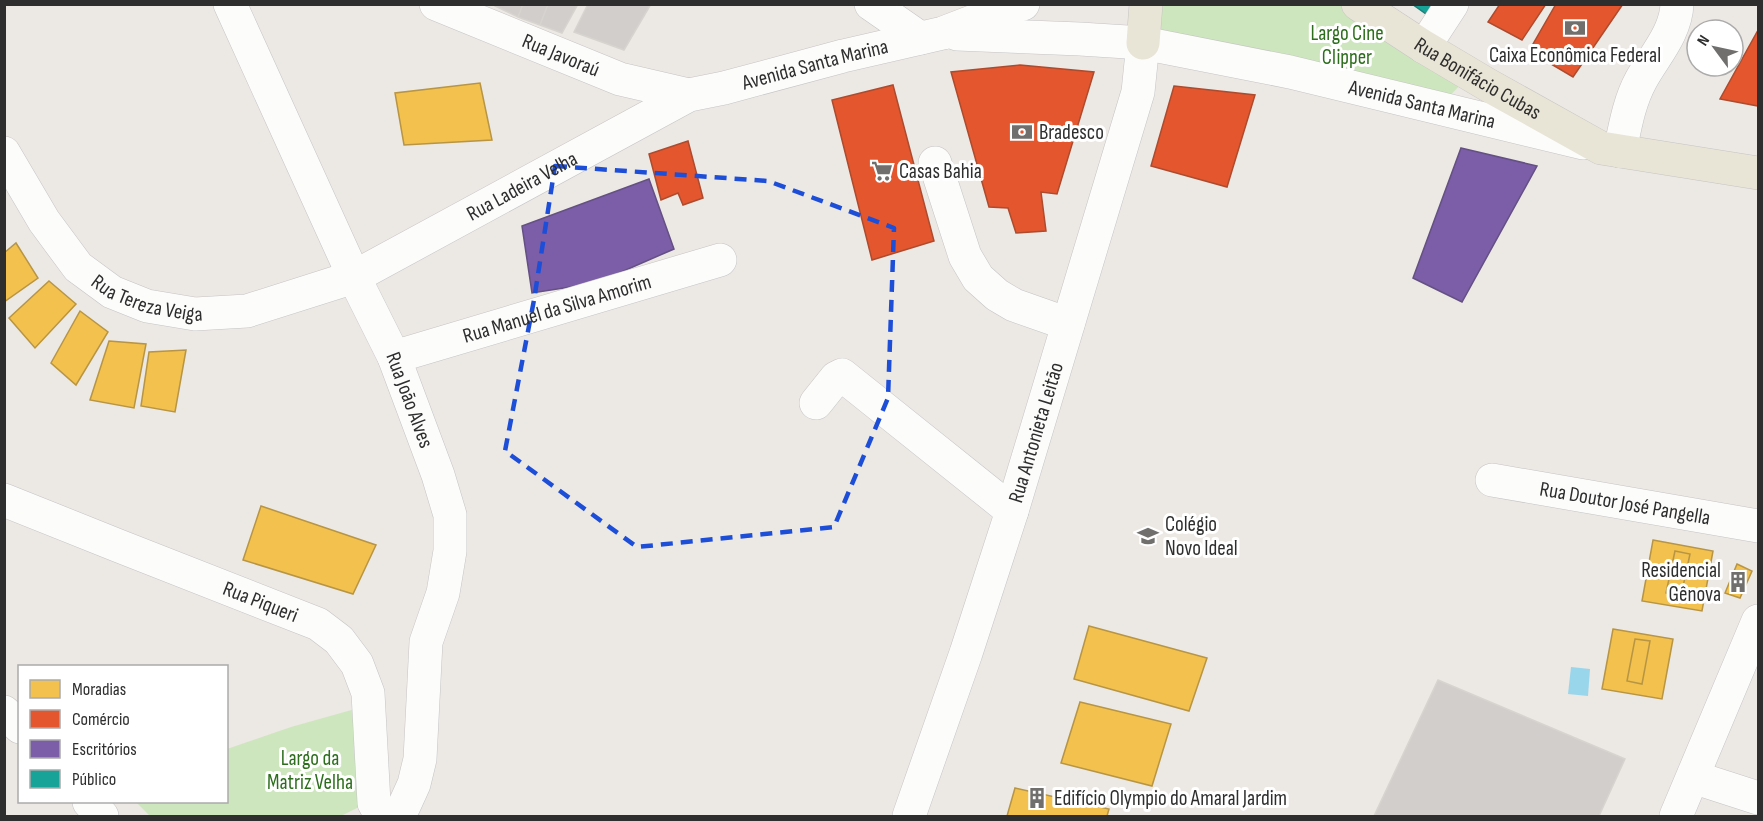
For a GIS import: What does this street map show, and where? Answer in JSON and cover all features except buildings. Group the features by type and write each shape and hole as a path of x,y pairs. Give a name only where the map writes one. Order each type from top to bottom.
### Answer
{"main road":[{"path":"1143,43 1146,4"},
{"name":"Rua Bonifácio Cubas","path":"1358,4 1488,85 1610,150"},
{"name":"Avenida Santa Marina","path":"1610,150 1758,173"}],"street":[{"name":"Rua João Alves","path":"230,4 354,277 394,357 438,475 450,515 450,551 443,592 426,642 420,759 414,784 404,806 394,816"},
{"name":"Rua Javoraú","path":"436,4 620,79 689,95"},
{"path":"871,4 932,35"},
{"name":"Avenida Santa Marina","path":"689,95 932,35 1023,4"},
{"path":"1424,47 1452,4"},
{"path":"1610,150 1641,80 1663,46 1672,27 1677,4"},
{"name":"Avenida Santa Marina","path":"932,35 1143,43 1290,72 1610,150"},
{"name":"Rua Antonieta Leitão","path":"909,816 1012,511 1138,92 1143,43"},
{"name":"Rua Ladeira Velha","path":"354,277 689,95"},
{"name":"Rua Tereza Veiga","path":"4,153 44,221 78,267 112,292 147,306 195,314 247,311 354,277"},
{"path":"935,163 965,256 978,278 997,296 1068,324"},
{"name":"Rua Manuel da Silva Amorim","path":"394,357 720,260"},
{"path":"816,403 836,378 843,375 1012,511"},
{"name":"Rua Doutor José Pangella","path":"1492,480 1758,526"},
{"name":"Rua Piqueri","path":"4,500 318,624 339,640 357,664 368,693 374,803 381,816"},
{"path":"1676,816 1758,621"},
{"path":"4,712 18,725"},
{"path":"1693,777 1758,798"},
{"path":"90,803 102,816"}],"highlighted area":[{"path":"555,166 768,181 894,228 888,398 834,527 637,547 505,451 534,300"}],"green space":[{"name":"Largo Cine Clipper","path":"1146,5 1358,5 1464,81 1438,108 1143,43"},
{"name":"Largo da Matriz Velha","path":"355,709 359,807 341,816 150,816 137,803 228,803 228,749 291,727"}],"water":[{"path":"1571,667 1590,669 1588,696 1568,694"}],"place":[{"name":"Caixa Econômica Federal","path":"1575,28"},
{"name":"Bradesco","path":"1022,132"},
{"name":"Casas Bahia","path":"882,171"},
{"name":"Colégio Novo Ideal","path":"1148,536"},
{"name":"Residencial Gênova","path":"1738,582"},
{"name":"Edifício Olympio do Amaral Jardim","path":"1037,798"}]}
